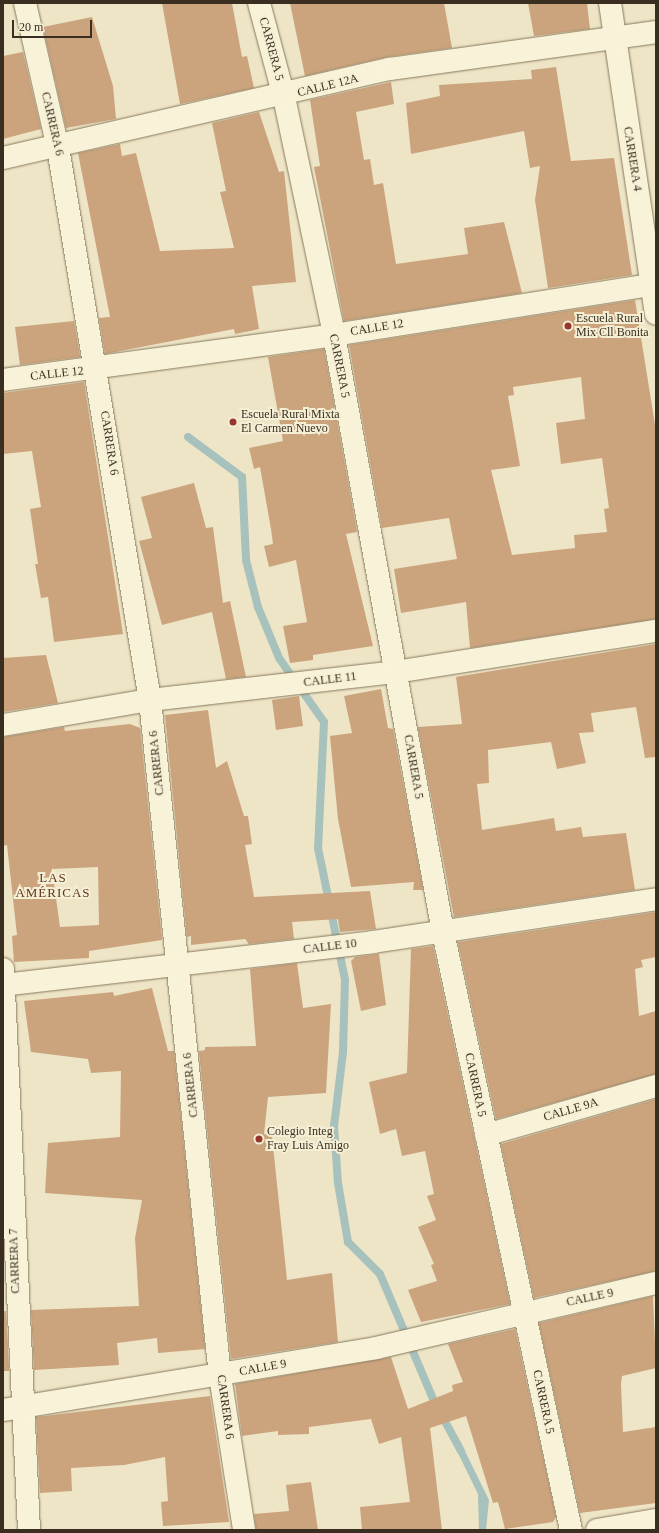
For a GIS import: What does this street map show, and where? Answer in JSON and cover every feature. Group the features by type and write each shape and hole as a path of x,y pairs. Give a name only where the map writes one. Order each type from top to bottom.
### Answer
{"street":[{"name":"CARRERA 6","path":"25,3 58,148 98,370 150,700 179,965 220,1376 244,1530"},
{"name":"CARRERA 5","path":"259,3 284,97 334,335 444,932 523,1312 571,1530"},
{"name":"CARRERA 4","path":"610,3 614,37 654,284 656,314"},
{"name":"CALLE 12A","path":"3,158 58,148 284,97 390,70 656,32"},
{"name":"CALLE 12","path":"3,380 98,370 334,335 654,284"},
{"name":"CALLE 11","path":"3,726 150,700 273,688 396,672 656,631"},
{"name":"CALLE 10","path":"4,979 179,965 310,950 444,932 656,899"},
{"name":"CARRERA 7","path":"4,979 12,1409 29,1530"},
{"name":"CALLE 9A","path":"486,1135 656,1086"},
{"name":"CALLE 9","path":"12,1409 220,1376 376,1348 473,1326 523,1312 656,1283"},
{"path":"597,1530 656,1520"}],"water":[{"path":"460,1441 489,1500 486,1530 479,1530 478,1494 454,1445"}],"building":[{"path":"162,3 232,3 242,57 247,56 254,88 180,104"},
{"path":"290,3 444,3 452,48 387,57 305,76"},
{"path":"528,3 587,3 590,29 534,36"},
{"path":"92,17 113,86 116,119 66,128 43,27"},
{"path":"23,52 41,129 3,139 3,56"},
{"path":"556,67 571,161 614,158 632,275 548,288 535,200 540,166 530,168 524,131 411,154 406,103 440,96 439,85 532,79 531,70"},
{"path":"391,82 394,104 356,112 364,160 370,159 374,185 383,183 396,264 468,254 464,228 504,222 522,293 344,321 314,167 320,166 310,100"},
{"path":"259,112 279,172 284,171 296,282 252,286 259,329 235,334 234,329 105,354 99,318 110,317 78,153 120,144 122,156 136,153 160,251 234,248 220,192 226,191 212,123"},
{"path":"635,300 656,431 656,619 470,648 466,602 401,613 394,569 457,559 449,518 382,528 349,345","holes":["581,377 585,419 556,423 561,464 602,458 609,508 604,509 607,532 574,535 575,548 512,555 491,470 520,466 508,396 514,395 513,387"]},
{"path":"74,321 80,357 20,365 15,327"},
{"path":"324,349 357,532 346,534 373,646 313,655 313,660 290,663 283,626 307,622 296,560 269,567 264,546 273,544 271,529 260,467 254,469 249,448 283,441 268,357"},
{"path":"84,382 123,634 54,642 48,597 41,598 35,564 38,564 30,509 41,507 32,451 3,454 3,393"},
{"path":"194,483 206,528 213,527 223,603 230,601 246,677 226,679 212,612 162,625 139,541 152,538 141,497"},
{"path":"656,644 656,757 645,758 636,707 591,713 594,732 579,733 586,763 557,769 551,742 488,750 489,783 477,784 482,830 554,818 556,831 581,827 583,837 626,833 635,890 454,917 418,727 462,724 456,677"},
{"path":"46,655 58,703 3,712 3,658"},
{"path":"381,689 388,728 393,729 423,890 413,890 414,882 351,887 338,819 330,736 352,733 344,696"},
{"path":"299,696 303,726 276,730 272,700"},
{"path":"208,710 216,768 227,761 244,816 248,816 252,844 245,845 254,897 370,891 376,929 340,932 338,919 292,922 294,939 249,944 245,939 191,945 191,936 187,937 165,715"},
{"path":"130,724 140,728 162,940 89,951 89,958 14,962 12,936 17,935 7,845 3,846 3,737 64,727 65,731","holes":["98,867 99,925 60,927 52,869"]},
{"path":"656,912 656,957 641,960 643,967 635,969 639,1016 656,1011 656,1074 496,1119 458,942"},
{"path":"433,946 510,1304 421,1322 408,1290 437,1281 431,1265 434,1264 418,1227 436,1220 427,1196 434,1194 425,1151 402,1156 396,1129 380,1134 369,1082 407,1073 411,949"},
{"path":"379,954 386,1005 361,1011 351,961 355,957"},
{"path":"297,963 303,1008 331,1004 326,1093 268,1097 264,1134 272,1136 287,1280 332,1273 338,1342 231,1359 199,1051 205,1050 205,1047 256,1046 250,969"},
{"path":"152,988 168,1051 174,1051 205,1349 158,1353 157,1338 117,1343 119,1365 34,1370 31,1310 139,1306 135,1238 142,1200 45,1193 48,1143 120,1137 121,1071 91,1073 88,1059 31,1052 24,1001 113,992 114,996"},
{"path":"656,1099 656,1271 534,1298 501,1144"},
{"path":"653,1296 656,1368 622,1376 621,1384 623,1432 656,1427 656,1503 580,1513 539,1323"},
{"path":"3,1311 6,1311 9,1371 3,1371"},
{"path":"515,1329 556,1517 553,1522 505,1529 498,1502 493,1503 466,1416 430,1428 442,1530 362,1530 360,1507 410,1502 401,1437 379,1444 371,1419 309,1427 309,1434 278,1435 278,1431 242,1436 235,1384 391,1357 408,1409 453,1391 452,1385 463,1382 448,1344"},
{"path":"210,1396 229,1522 163,1526 161,1502 168,1501 165,1457 124,1465 71,1468 72,1491 40,1493 36,1417"},
{"path":"311,1482 318,1530 256,1530 254,1514 289,1511 286,1485"}],"waterway":[{"path":"188,437 242,477 246,560 258,607 279,658 324,722 318,848 345,980 343,1052 334,1126 338,1183 348,1242 380,1274 434,1401 461,1451"}],"place":[{"name":"Escuela Rural Mix Cll Bonita","path":"568,326"},
{"name":"Escuela Rural Mixta El Carmen Nuevo","path":"233,422"},
{"name":"Colegio Integ Fray Luis Amigo","path":"259,1139"}],"district":[{"name":"LAS AMÉRICAS","path":"53,886"}]}
